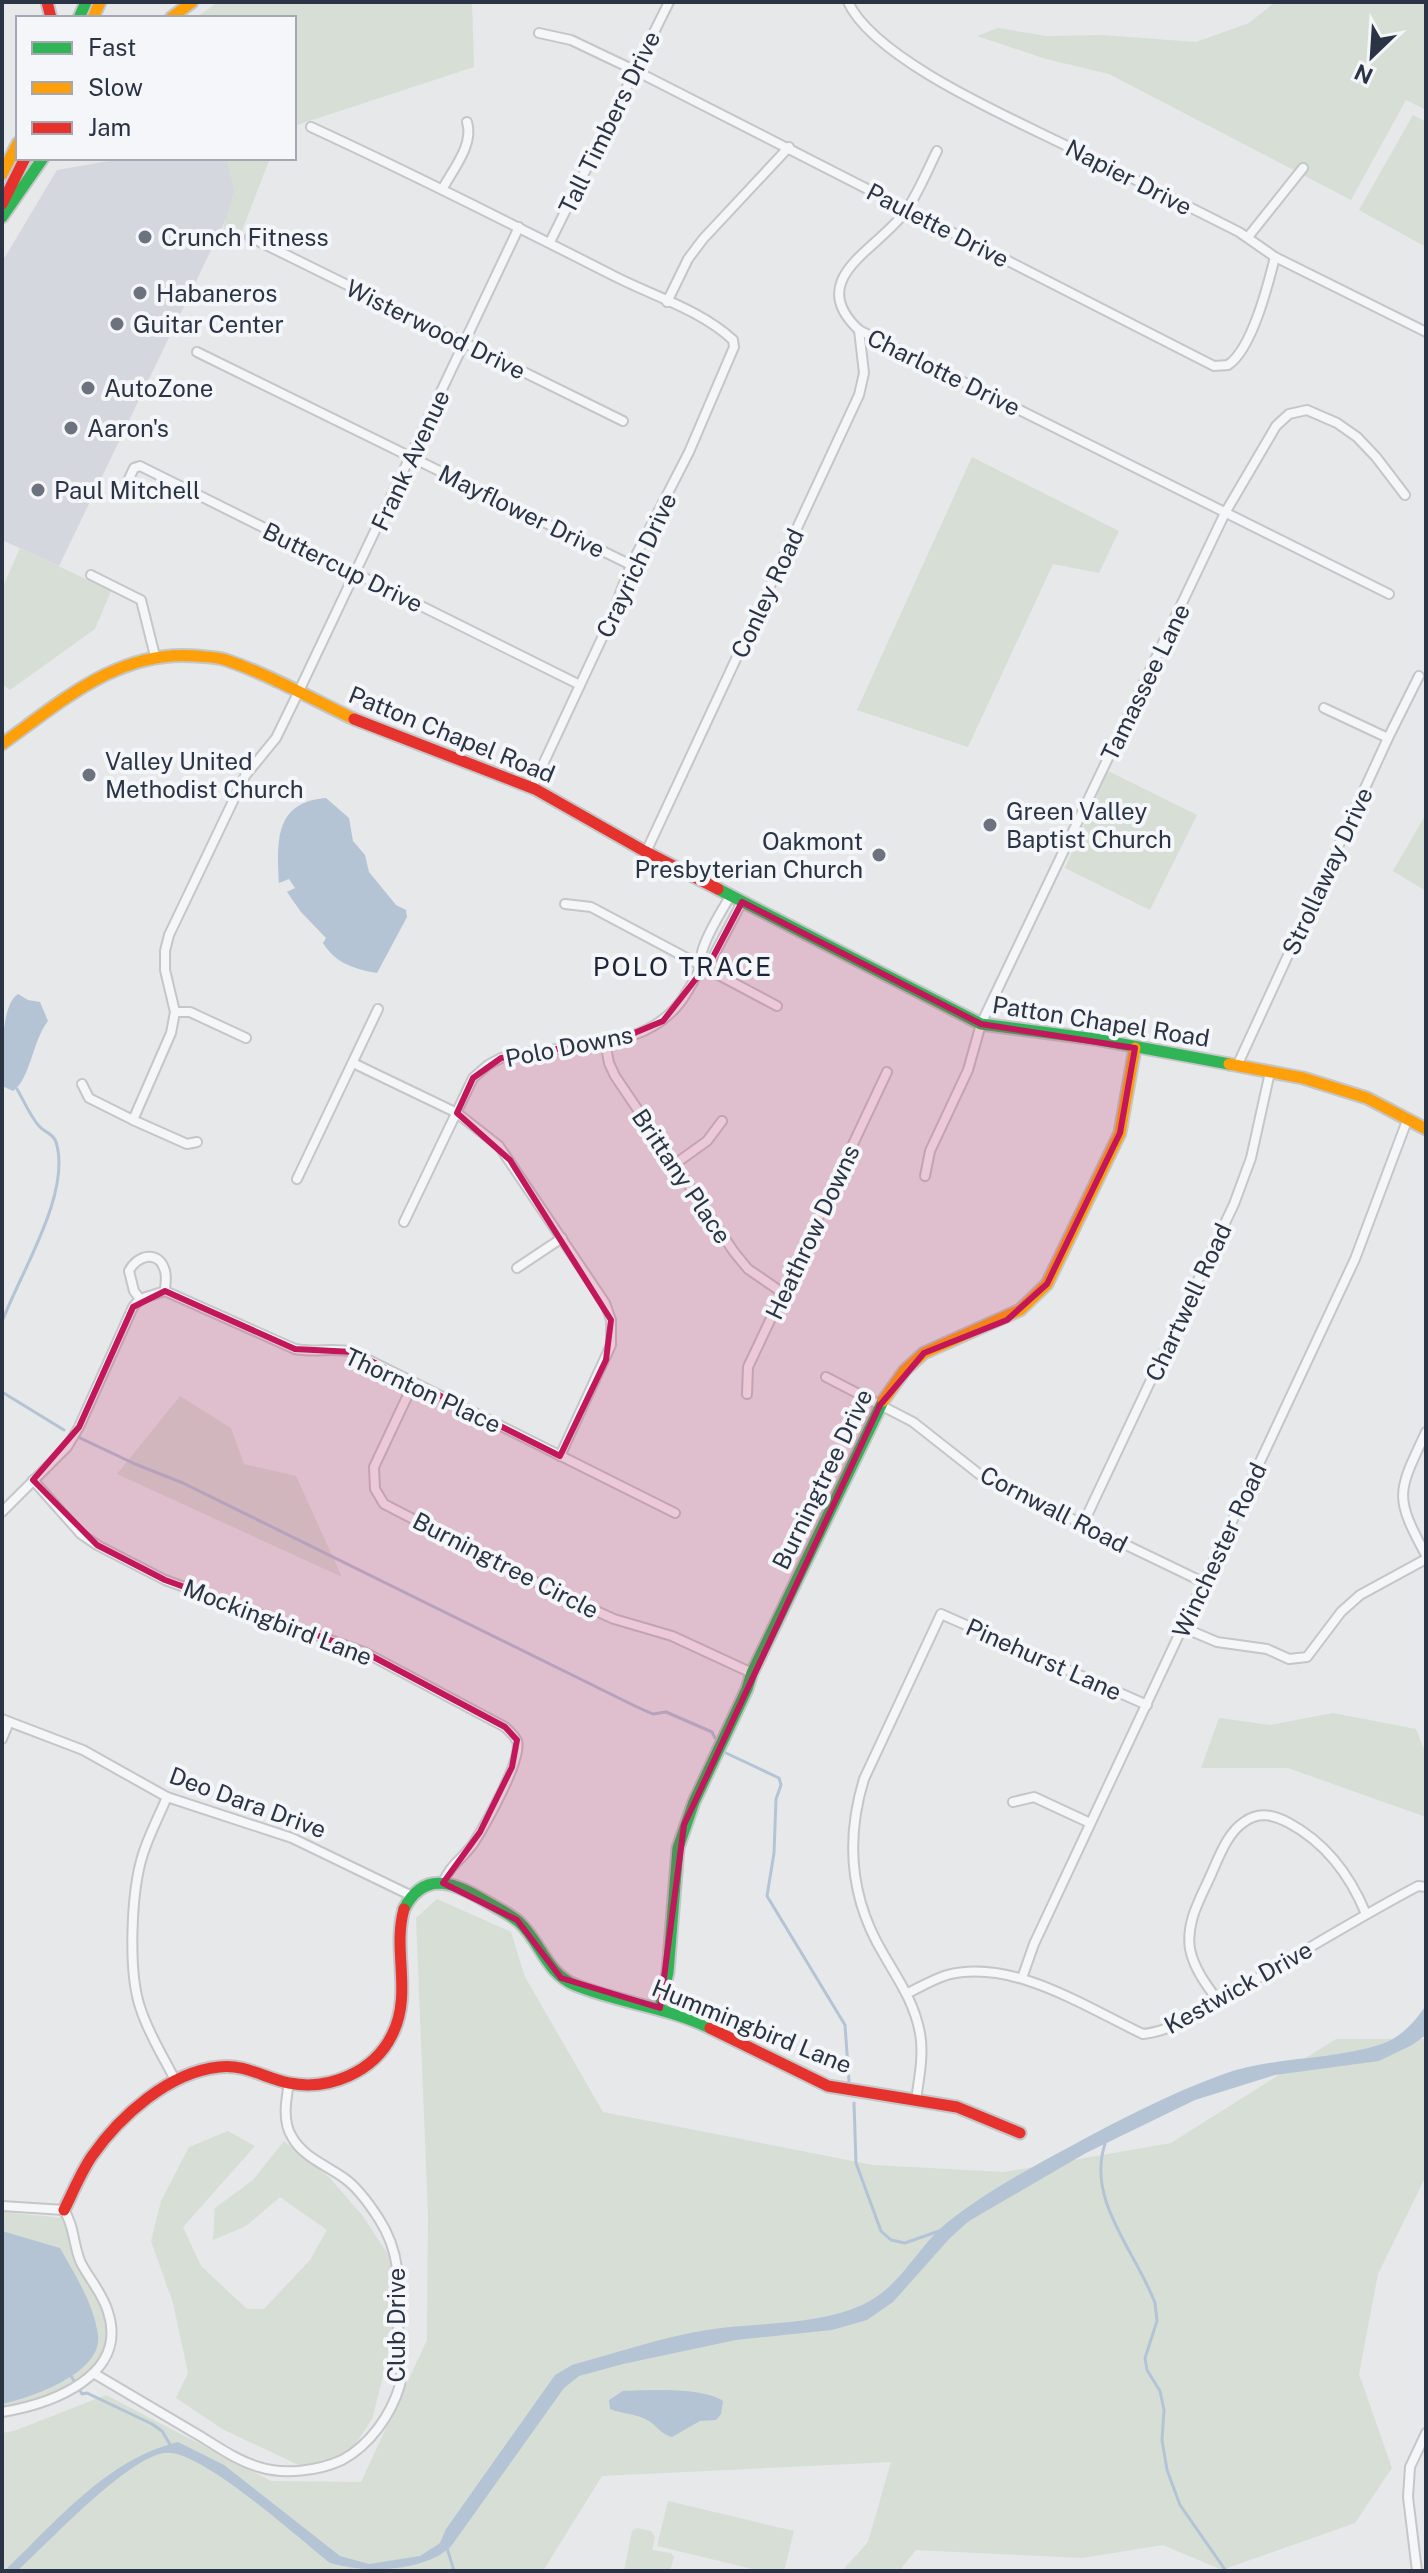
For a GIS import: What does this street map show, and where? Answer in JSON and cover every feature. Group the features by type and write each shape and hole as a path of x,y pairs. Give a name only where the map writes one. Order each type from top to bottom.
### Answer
{"main road":[{"path":"174,16 192,2"},
{"path":"2,174 16,147"},
{"path":"2,204 24,160"},
{"path":"2,217 42,160"},
{"name":"Patton Chapel Road","path":"2,744 96,678 114,669 155,656 192,655 224,659 374,728 532,788 646,852 981,1024 1095,1039 1303,1078 1367,1098 1426,1129"},
{"name":"Burningtree Drive","path":"660,2008 668,1972 678,1848 694,1802 880,1405 897,1377 924,1353 956,1337 1007,1320 1038,1297 1120,1133 1135,1048"},
{"path":"64,2210 91,2158 114,2128 175,2080 207,2067 221,2065 263,2072 289,2083 329,2082 347,2078 369,2065 389,2042 401,2005 402,1912 412,1896 426,1886 443,1883"},
{"name":"Hummingbird Lane","path":"443,1883 451,1884 517,1920 545,1963 561,1978 589,1990 687,2017 814,2081 845,2090 957,2107 1020,2133"}],"street":[{"name":"Tall Timbers Drive","path":"550,242 669,2"},
{"name":"Napier Drive","path":"848,2 856,19 884,45 942,81 1248,237 1275,257 1426,332"},
{"name":"Paulette Drive","path":"539,33 571,40 634,70 1214,366 1223,367 1237,356 1259,312 1275,257"},
{"path":"443,188 466,145 470,133 467,122"},
{"path":"311,127 443,188 667,302 688,259 703,239 789,147"},
{"name":"Charlotte Drive","path":"937,151 907,209 842,278 839,288 841,310 859,330 1225,513"},
{"path":"1248,237 1303,168"},
{"name":"Frank Avenue","path":"175,1012 165,970 169,935 245,776 276,738 519,227"},
{"name":"Wisterwood Drive","path":"250,237 623,421"},
{"name":"Crayrich Drive","path":"532,788 609,623 631,565 663,506 717,391 734,347 733,340 695,315 667,302"},
{"name":"Conley Road","path":"646,852 859,395 864,373 859,330"},
{"name":"Mayflower Drive","path":"197,352 631,565"},
{"name":"Tamassee Lane","path":"925,1176 930,1151 968,1070 981,1024 1225,513 1276,426 1289,414 1307,410 1322,414 1357,437 1405,495"},
{"name":"Buttercup Drive","path":"121,496 134,468 140,466 580,685"},
{"path":"1225,513 1389,594"},
{"path":"91,575 141,600 155,656"},
{"name":"Strollaway Drive","path":"1237,1066 1419,676"},
{"path":"1324,708 1388,738"},
{"name":"Polo Downs","path":"404,1222 473,1078 501,1058 605,1042 653,1028 663,1021 674,1012 687,992 701,965 702,952 730,896"},
{"name":"Polo Downs","path":"701,965 713,957 742,902"},
{"path":"565,904 591,907 777,1006"},
{"path":"297,1179 378,1009"},
{"path":"133,1120 171,1033 175,1012 190,1012 246,1038"},
{"name":"Brittany Place","path":"605,1042 615,1076 748,1269 783,1293"},
{"path":"353,1063 457,1113 499,1146 605,1303 611,1320 606,1360 560,1456"},
{"name":"Heathrow Downs","path":"747,1394 748,1367 887,1072"},
{"name":"Chartwell Road","path":"1083,1524 1234,1204 1251,1158 1270,1072"},
{"path":"82,1084 89,1098 187,1144 197,1142"},
{"name":"Winchester Road","path":"1022,1978 1034,1944 1090,1823 1355,1259 1408,1118"},
{"path":"675,1164 707,1141 722,1121"},
{"path":"517,1268 562,1238"},
{"path":"2,1512 67,1447 133,1307 140,1299 165,1291 166,1274 162,1265 152,1257 137,1259 129,1271 134,1291 140,1299"},
{"name":"Thornton Place","path":"165,1291 295,1349 306,1352 353,1352 675,1513"},
{"name":"Cornwall Road","path":"826,1377 913,1422 979,1474 1205,1583"},
{"name":"Burningtree Circle","path":"414,1382 374,1467 375,1489 384,1504 567,1598 614,1619 672,1636 752,1673"},
{"path":"1184,1628 1217,1642 1267,1649 1289,1659 1307,1657 1341,1612 1360,1595 1426,1557 1405,1516 1402,1490 1406,1474 1426,1432"},
{"name":"Mockingbird Lane","path":"33,1480 71,1524 97,1545 165,1580 366,1653 505,1727 517,1740 518,1749 512,1767 480,1832 471,1847 447,1872 443,1883"},
{"name":"Pinehurst Lane","path":"908,1993 862,1912 852,1867 853,1823 857,1800 870,1763 941,1614 1147,1705"},
{"path":"2,1739 5,1721"},
{"name":"Deo Dara Drive","path":"5,1721 83,1750 167,1797 292,1838 412,1896"},
{"path":"167,1797 143,1854 138,1877 134,1974 139,2005 147,2026 175,2080"},
{"path":"1013,1802 1034,1797 1090,1823"},
{"path":"1219,2002 1196,1966 1191,1951 1192,1916 1221,1852 1245,1821 1261,1815 1278,1817 1307,1832 1332,1855 1366,1914"},
{"name":"Kestwick Drive","path":"908,1993 945,1976 984,1971 1022,1978 1143,2034 1159,2033 1219,2002 1366,1914 1418,1886 1426,1887"},
{"path":"908,1993 921,2049 916,2100"},
{"name":"Club Drive","path":"95,2374 223,2450 258,2467 281,2471 313,2469 351,2455 373,2436 392,2407 402,2381 398,2346 399,2269 394,2248 380,2220 361,2195 347,2180 307,2155 290,2135 285,2103 289,2083"},
{"path":"2,2206 64,2210 72,2223 79,2260 108,2311 113,2333 107,2354 95,2374 70,2391 25,2408 2,2412"},
{"path":"1417,2571 1408,2497 1410,2467 1426,2433"}],"highlighted area":[{"path":"742,902 981,1024 1135,1048 1120,1133 1047,1284 1007,1320 924,1353 880,1405 684,1825 660,2008 561,1978 517,1920 443,1883 480,1832 512,1767 517,1740 505,1727 366,1653 165,1580 97,1545 33,1480 79,1427 133,1307 165,1291 295,1349 353,1352 560,1456 606,1360 611,1320 510,1160 457,1113 473,1078 501,1058 620,1039 663,1021 713,957"}],"shaded area":[{"path":"218,2 472,2 474,67 296,125 296,16 199,16"},
{"path":"1275,2 1426,2 1426,110 1406,100 1351,200 1109,74 1046,59 977,36 998,28 1046,36 1103,35 1196,42 1249,23"},
{"path":"1413,115 1426,122 1426,247 1359,210"},
{"path":"114,160 231,160 239,192 59,566 2,540 2,262 57,170"},
{"path":"226,160 269,160 235,249 219,243 234,191"},
{"path":"972,457 1119,531 1099,573 1053,564 968,747 857,710"},
{"path":"20,548 111,591 95,629 10,690 2,684 2,589"},
{"path":"1108,771 1197,815 1150,910 1065,868"},
{"path":"1426,814 1426,891 1393,871"},
{"path":"180,1396 231,1428 244,1464 296,1476 342,1577 117,1474"},
{"path":"1333,1713 1416,1729 1426,1754 1426,1817 1288,1768 1201,1768 1219,1718 1270,1725"},
{"path":"437,1899 511,1932 525,1977 603,2112 873,2165 1004,2172 1171,2143 1336,2039 1426,2039 1426,2176 1378,2274 1359,2374 1392,2468 1355,2523 1222,2570 1163,2545 1082,2558 916,2550 899,2571 842,2571 868,2542 891,2462 602,2476 543,2571 2,2571 2,2433 106,2395 271,2481 361,2482 427,2340 428,2214 416,1918"},
{"path":"228,2131 255,2146 183,2227 201,2266 247,2309 264,2309 310,2260 327,2230 280,2197 246,2226 213,2240 215,2208 253,2180 284,2141 329,2177 362,2215 401,2274 392,2342 372,2419 343,2463 307,2469 224,2430 176,2398 188,2373 173,2303 151,2241 161,2201 189,2147"},
{"path":"2,2212 64,2218 78,2265 103,2307 107,2333 102,2351 91,2367 76,2380 39,2400 2,2410"},
{"path":"668,2501 794,2531 784,2571 761,2571 657,2546"},
{"path":"637,2528 651,2531 655,2537 652,2550 671,2553 674,2557 670,2571 624,2571 632,2531"}],"water":[{"path":"326,798 349,818 353,841 365,855 369,872 396,905 406,910 407,917 377,973 353,967 333,956 323,943 326,938 287,892 295,888 289,879 279,883 279,839 288,816 296,807"},
{"path":"18,994 40,1002 48,1021 24,1078 13,1091 2,1086 2,1050 8,1010"},
{"path":"1426,2005 1426,2035 1379,2061 1275,2075 1195,2100 1086,2153 969,2221 893,2302 867,2320 832,2330 736,2340 579,2376 564,2388 452,2545 427,2561 411,2566 377,2569 330,2563 224,2479 180,2455 164,2453 148,2459 109,2485 17,2571 4,2571 105,2477 152,2450 178,2442 224,2465 340,2556 369,2564 420,2556 440,2543 446,2529 555,2375 572,2365 690,2333 825,2317 862,2305 888,2288 949,2221 1010,2180 1091,2135 1164,2099 1240,2069 1382,2044 1407,2028"},
{"path":"2,2231 60,2248 88,2301 98,2335 96,2349 77,2372 46,2390 2,2404"},
{"path":"623,2391 702,2393 723,2401 721,2414 716,2420 700,2421 672,2437 645,2419 610,2409 609,2400"}],"waterway":[{"path":"2,1322 51,1208 59,1162 55,1139 36,1122 17,1089"},
{"path":"2,1392 64,1430"},
{"path":"78,1437 183,1483 637,1707 653,1714 666,1712 712,1732 715,1738"},
{"path":"726,1753 779,1778 781,1785 776,1799 774,1853 767,1896 845,2025 849,2082"},
{"path":"854,2103 856,2163 881,2231 891,2240 905,2243 942,2230"},
{"path":"1105,2144 1101,2165 1107,2205 1155,2303 1157,2321 1145,2358 1147,2370 1160,2391 1164,2410 1162,2440 1167,2470 1180,2505 1226,2571"},
{"path":"71,2376 82,2394 87,2393 152,2424 162,2431 171,2446"},
{"path":"447,2548 454,2571"}],"traffic: fast":[{"path":"80,16 86,2"},
{"path":"2,217 42,160"},
{"path":"718,889 981,1024 1095,1039 1229,1064"},
{"path":"660,2008 668,1972 678,1848 694,1802 752,1673 883,1401"},
{"path":"404,1909 422,1888 442,1883 453,1885 519,1922 550,1965 565,1980 710,2028"}],"traffic: slow":[{"path":"94,16 100,2"},
{"path":"174,16 192,2"},
{"path":"2,174 16,147"},
{"path":"2,744 92,682 142,661 168,656 226,660 354,719"},
{"path":"883,1401 905,1370 924,1353 1020,1310 1047,1284 1120,1133 1135,1048"},
{"path":"1229,1064 1303,1078 1367,1098 1426,1129"}],"traffic: jam":[{"path":"47,2 50,16"},
{"path":"2,204 24,160"},
{"path":"354,719 535,789 718,889"},
{"path":"64,2210 88,2162 103,2141 147,2098 182,2077 229,2067 246,2069 289,2083 319,2084 349,2076 374,2059 392,2035 398,2019 404,1909"},
{"path":"710,2028 828,2086 957,2107 1020,2133"}],"place":[{"name":"Crunch Fitness","path":"145,237"},
{"name":"Habaneros","path":"140,293"},
{"name":"Guitar Center","path":"117,324"},
{"name":"AutoZone","path":"88,388"},
{"name":"Aaron's","path":"71,428"},
{"name":"Paul Mitchell","path":"38,490"},
{"name":"Valley United Methodist Church","path":"89,775"},
{"name":"Green Valley Baptist Church","path":"990,825"},
{"name":"Oakmont Presbyterian Church","path":"879,855"}],"district":[{"name":"POLO TRACE","path":"683,966"}]}
